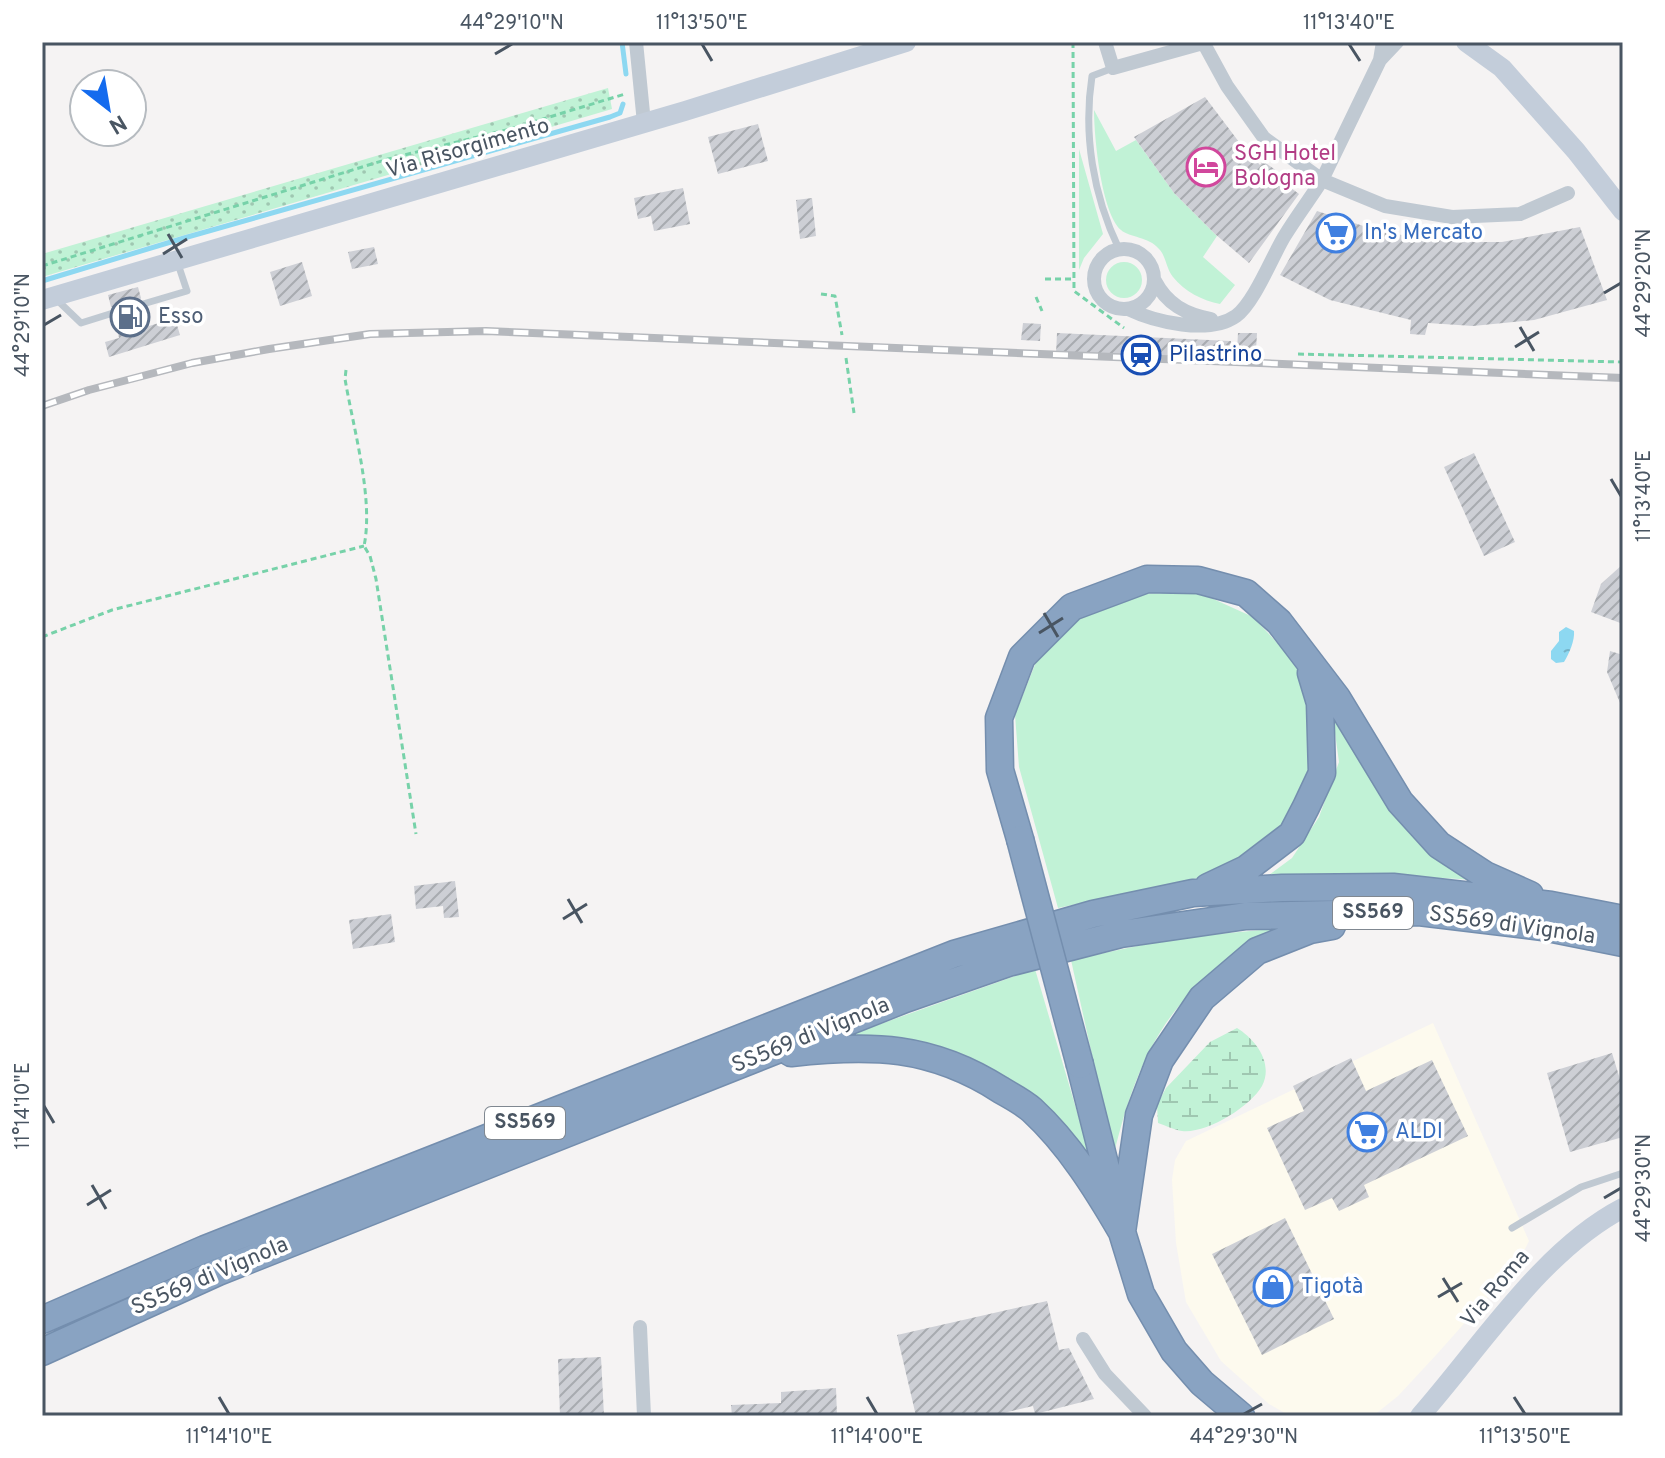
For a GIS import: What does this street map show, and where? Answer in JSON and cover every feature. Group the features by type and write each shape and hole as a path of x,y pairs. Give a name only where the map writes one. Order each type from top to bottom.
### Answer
{"highway":[{"path":"1241,1416 1202,1383 1174,1351 1141,1294 1122,1232 1000,770 999,718 1022,657 1072,607 1147,579 1198,580 1246,593 1279,622 1307,658 1337,698 1400,802 1439,845 1485,875 1551,905"},
{"path":"1193,893 1246,869 1292,834 1306,807 1322,773 1320,703 1307,658"},
{"name":"SS569 di Vignola","path":"42,1320 205,1249 954,954 1093,914 1193,893 1393,887 1551,905 1623,919"},
{"path":"1122,1232 1139,1115 1160,1060 1202,998 1257,951 1310,930 1419,912"},
{"name":"SS569 di Vignola","path":"42,1352 218,1272 905,999 993,968 1121,934 1246,916 1419,912 1543,927 1623,943"},
{"path":"760,1056 865,1047 911,1052 948,1061 1031,1108 1098,1191 1122,1232"}],"main road":[{"name":"Via Risorgimento","path":"48,298 644,123 906,42"},
{"path":"1466,42 1502,68 1576,151 1623,211"},
{"path":"1497,42 1502,68"},
{"name":"Via Roma","path":"1420,1416 1540,1272 1581,1236 1623,1208"}],"street":[{"path":"636,42 644,123"},
{"path":"1105,42 1113,68 1203,42 1227,86 1264,138 1322,180 1385,206 1452,217 1520,214 1568,193"},
{"path":"1128,309 1146,317 1192,325 1223,322 1235,317 1247,305 1284,238 1322,180 1380,60 1383,42"},
{"path":"1380,60 1397,42"},
{"path":"1155,281 1147,300 1138,306 1119,309 1103,300 1094,283 1094,274 1102,257 1128,248 1145,256 1161,293 1176,307 1189,314 1223,322"},
{"path":"640,1327 644,1416"},
{"path":"1083,1339 1105,1374 1145,1416"}],"lane":[{"path":"1113,68 1092,76 1087,135 1093,168 1119,249"},
{"path":"143,304 187,291 177,260"},
{"path":"48,298 81,323 113,313"},
{"path":"1512,1228 1581,1187 1623,1173"}],"path":[{"path":"1073,42 1074,291 1124,328"},
{"path":"42,266 388,159 510,129 613,98"},
{"path":"1045,279 1074,279"},
{"path":"821,294 835,296 842,335"},
{"path":"1036,297 1042,311"},
{"path":"1298,354 1623,362"},
{"path":"846,358 854,413"},
{"path":"346,370 368,528 364,546 376,579 416,834"},
{"path":"42,637 112,610 364,546"}],"shaded area":[{"path":"1433,1023 1529,1241 1518,1263 1437,1354 1398,1396 1373,1416 1290,1416 1269,1404 1221,1361 1186,1302 1176,1243 1172,1180 1175,1160 1186,1141"}],"green space":[{"path":"608,88 612,109 42,277 42,254"},
{"path":"1094,110 1116,151 1136,140 1174,193 1217,236 1203,257 1235,285 1220,304 1188,291 1171,274 1159,249 1150,242 1125,233 1114,221 1100,173"},
{"path":"1079,149 1103,234 1084,258 1079,270"},
{"path":"1124,262 1137,267 1142,280 1137,293 1124,298 1111,293 1106,280 1111,267"},
{"path":"1198,592 1253,617 1296,663 1313,709 1310,772 1290,820 1253,854 1212,875 1058,908 1019,767 1015,715 1036,662 1079,617 1137,594"},
{"path":"1331,704 1485,881 1373,876 1262,880 1292,858 1319,817 1339,762"},
{"path":"1282,928 1209,977 1173,1014 1140,1071 1114,1154 1071,960 1175,938"},
{"path":"1035,969 1090,1156 1020,1087 844,1037"},
{"path":"1237,1028 1256,1045 1264,1060 1265,1077 1256,1094 1226,1118 1203,1128 1182,1131 1158,1123 1157,1105 1166,1088 1210,1042"}],"water":[{"path":"1566,627 1574,631 1573,643 1564,662 1556,663 1551,659 1551,651 1559,641 1559,632"}],"building":[{"path":"1205,97 1260,165 1263,161 1281,174 1278,178 1299,194 1249,263 1174,193 1134,137"},
{"path":"758,124 768,161 718,174 708,137"},
{"path":"683,188 690,224 654,231 651,216 638,219 634,198"},
{"path":"812,198 816,236 800,239 796,200"},
{"path":"1317,211 1379,231 1431,240 1502,242 1580,227 1607,300 1534,320 1473,326 1428,323 1425,335 1410,334 1411,320 1330,300 1280,275"},
{"path":"374,247 378,264 352,269 348,252"},
{"path":"302,262 312,296 280,306 270,272"},
{"path":"138,287 141,298 137,305 145,310 149,326 175,318 180,335 109,357 105,342 119,338 115,319 119,314 117,308 111,307 108,295"},
{"path":"1023,323 1041,324 1040,341 1021,340"},
{"path":"1057,333 1231,341 1230,357 1056,354"},
{"path":"1238,333 1257,333 1256,351 1237,350"},
{"path":"1474,453 1515,542 1484,556 1444,467"},
{"path":"1623,564 1623,624 1591,612 1601,584"},
{"path":"1610,651 1623,655 1623,710 1607,672"},
{"path":"455,881 459,917 444,918 443,906 416,909 414,886"},
{"path":"391,914 395,942 353,949 349,920"},
{"path":"1612,1053 1623,1089 1623,1137 1570,1152 1547,1073"},
{"name":"ALDI","path":"1351,1058 1366,1091 1432,1060 1468,1136 1364,1185 1369,1197 1339,1211 1332,1198 1305,1210 1267,1128 1304,1111 1293,1086"},
{"name":"Tigotà","path":"1285,1218 1334,1319 1262,1355 1212,1254"},
{"path":"1047,1301 1059,1350 1069,1348 1094,1399 1035,1414 1033,1406 991,1416 916,1416 897,1335"},
{"path":"601,1357 604,1416 560,1416 558,1359"},
{"path":"836,1388 837,1416 732,1416 731,1405 781,1403 781,1392"}],"waterway":[{"path":"622,42 626,74"},
{"path":"42,281 610,117 620,113 623,104"}],"railway":[{"path":"42,406 89,390 192,363 269,349 370,334 486,331 1623,378"}],"place":[{"name":"SGH Hotel Bologna","path":"1206,167"},
{"name":"In's Mercato","path":"1336,233"},
{"name":"Esso","path":"130,317"},
{"name":"Pilastrino","path":"1141,355"},
{"name":"ALDI","path":"1367,1132"},
{"name":"Tigotà","path":"1273,1287"}]}
